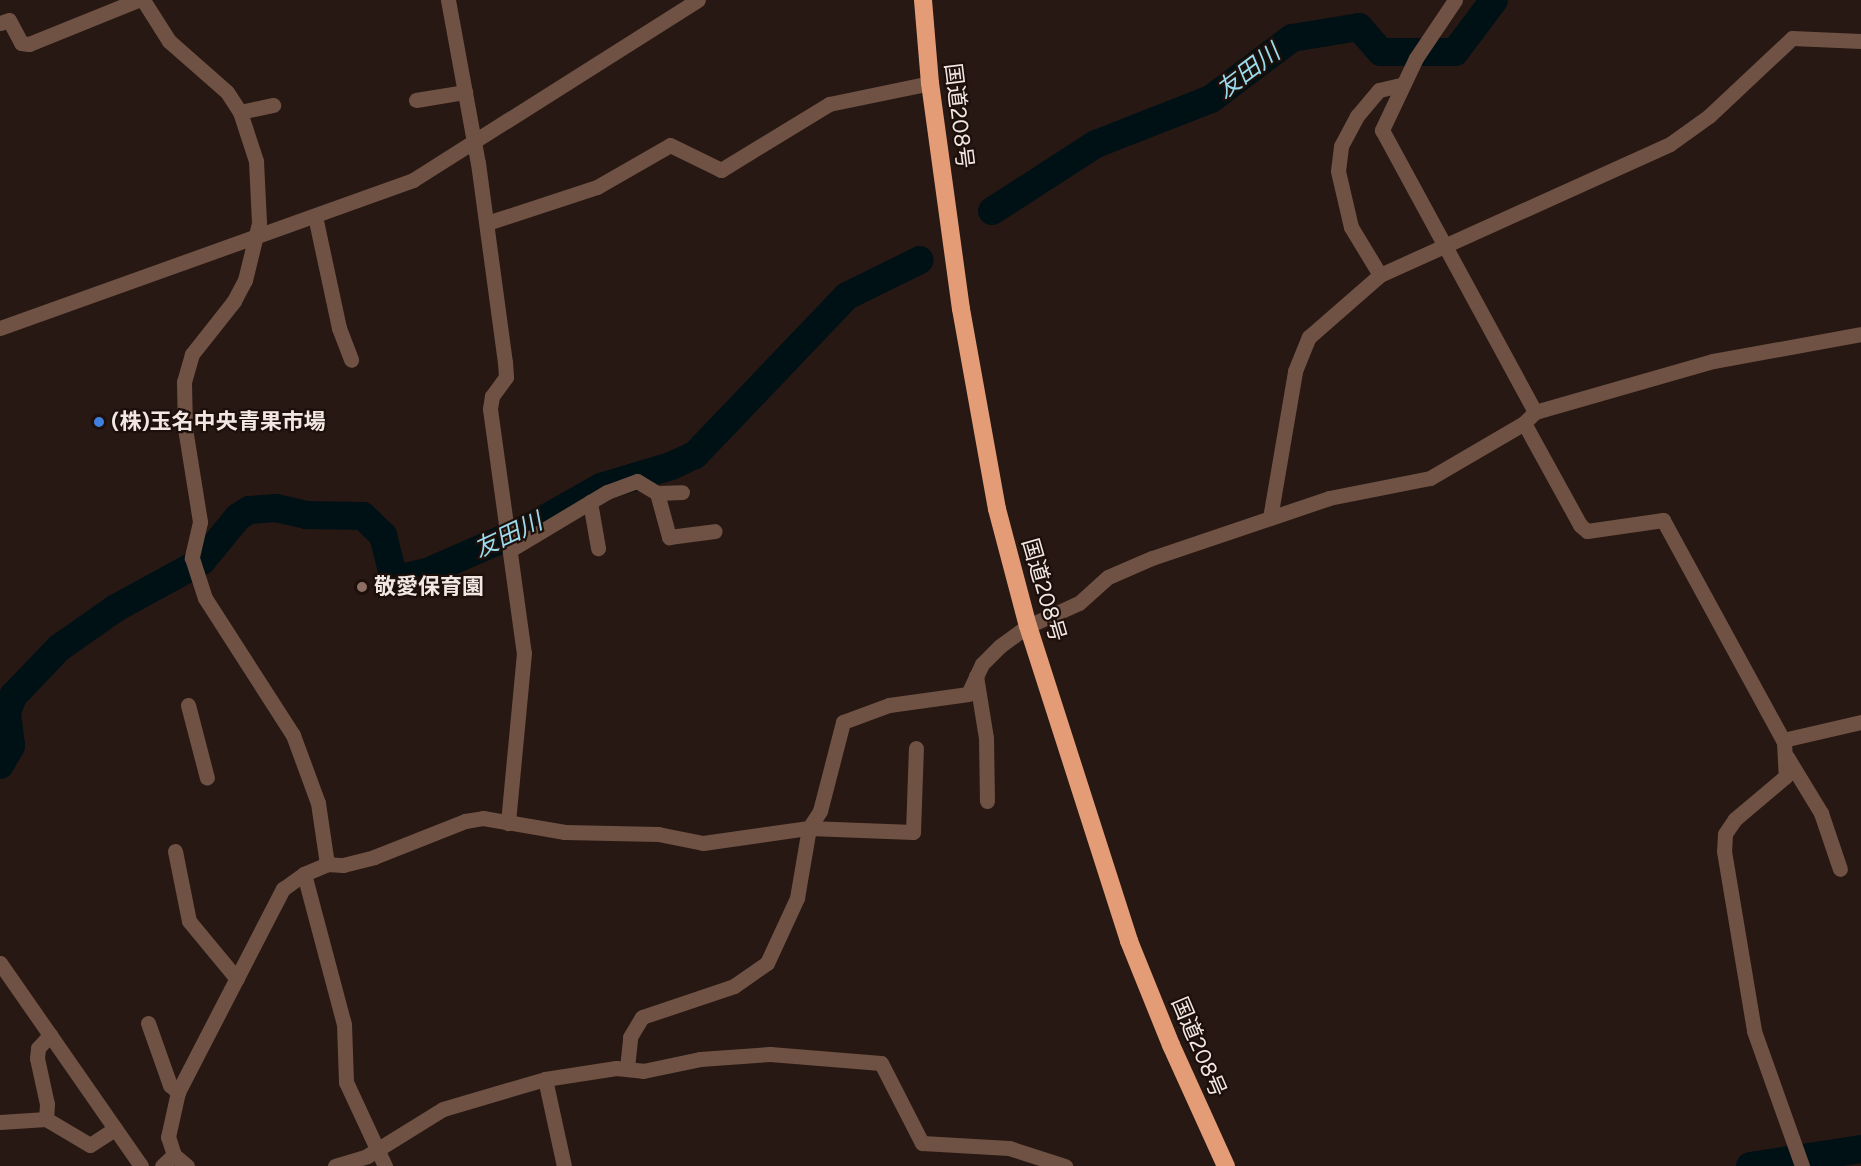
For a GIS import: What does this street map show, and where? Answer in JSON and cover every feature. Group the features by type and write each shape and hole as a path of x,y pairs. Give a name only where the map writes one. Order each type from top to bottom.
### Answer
{"highway":[{"name":"国道208号","path":"923,0 930,83 961,309 990,474 1028,626 1129,941 1171,1045 1226,1166"}],"street":[{"path":"0,23 9,20 21,43 29,44 138,0"},
{"path":"143,0 169,41 227,92 240,112 256,161 257,236 250,250 245,280 234,302 192,354 185,375 185,428 200,522 193,564 205,598 293,735 318,803 327,864"},
{"path":"448,0 488,223 505,362 506,378 492,396 490,409 504,523 524,653 508,823"},
{"path":"0,328 413,180 698,0"},
{"path":"1455,0 1401,85 1382,130 1446,246 1580,525 1587,531 1663,520 1783,740 1787,757 1786,776 1735,819 1725,834 1724,851 1754,1031 1802,1161"},
{"path":"1270,518 1295,371 1309,337 1380,275 1670,144 1709,116 1792,38 1861,41"},
{"path":"488,223 597,188 670,145 721,170 829,104 930,83"},
{"path":"1380,275 1351,227 1338,171 1341,146 1357,117 1379,90 1401,85"},
{"path":"416,101 465,92"},
{"path":"240,112 273,105"},
{"path":"315,216 339,328 351,360"},
{"path":"627,1068 630,1037 642,1017 734,986 766,963 797,898 809,828 820,811 843,722 889,705 968,694 982,663 1028,626 1079,603 1108,577 1152,558 1350,493 1430,478 1530,417 1713,361 1861,334"},
{"path":"509,547 590,502 637,481 657,493 682,492"},
{"path":"657,493 669,537 715,531"},
{"path":"590,502 598,548"},
{"path":"976,676 987,749 987,801"},
{"path":"188,705 207,778"},
{"path":"1783,740 1861,722"},
{"path":"187,1166 174,1155 168,1137 178,1092 283,889 304,874 327,864 343,865 374,857 465,821 483,818 566,832 658,834 717,844 809,828 913,832 916,748"},
{"path":"1787,757 1821,813 1840,869"},
{"path":"175,851 189,921 237,978"},
{"path":"304,874 344,1024 346,1082 385,1166"},
{"path":"0,963 141,1166"},
{"path":"148,1023 170,1085 178,1092"},
{"path":"46,1119 47,1104 37,1058 38,1048 50,1035"},
{"path":"336,1166 377,1151 443,1109 545,1079 627,1068 643,1071 700,1059 770,1054 881,1064 922,1143 1009,1148 1065,1166"},
{"path":"545,1079 564,1166"},
{"path":"0,1122 46,1119 90,1145 115,1130"},
{"path":"162,1166 174,1155"}],"waterway":[{"name":"友田川","path":"992,211 1096,144 1211,99 1292,38 1359,27 1381,52 1455,52 1494,0"},
{"name":"友田川","path":"0,765 11,746 7,712 13,696 59,648 116,608 202,561 238,517 249,510 276,508 306,515 363,516 383,535 393,575 401,578 427,572 530,527 601,487 671,466 695,455 847,296 920,260"},
{"path":"1750,1166 1861,1149"}],"place":[{"name":"(株)玉名中央青果市場","path":"99,422"},
{"name":"敬愛保育園","path":"362,587"}]}
